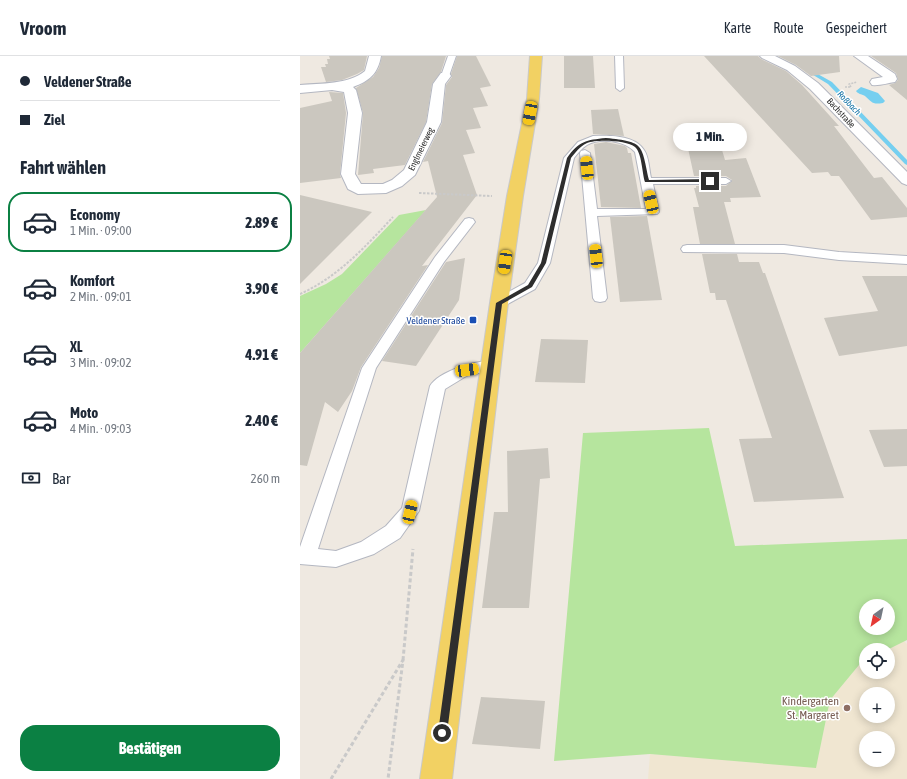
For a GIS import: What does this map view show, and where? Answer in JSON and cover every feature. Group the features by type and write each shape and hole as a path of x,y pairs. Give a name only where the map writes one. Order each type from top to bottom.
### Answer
{"main road":[{"path":"436,779 499,303 515,196 533,100 536,56"}],"street":[{"path":"300,89 343,86 357,81 371,72 376,56"},
{"name":"Bachstraße","path":"766,56 791,68 814,86 907,180"},
{"path":"860,56 891,76 891,80 876,82"},
{"name":"Englmeierweg","path":"343,86 350,90 355,113 348,174 353,186 358,189 386,188 397,183 410,172 434,122 439,84 445,76"}],"lane":[{"name":"Englmeierweg","path":"445,76 452,56"},
{"path":"618,56 620,88"},
{"path":"499,303 530,286 544,263 569,158 576,148 587,141 606,139 629,142 636,146 640,151 653,212 591,213"},
{"path":"585,153 600,298"},
{"path":"647,181 726,181"},
{"path":"469,222 439,260 369,368 303,557 336,559 367,548 393,532 410,512 438,386 451,376 467,370 491,366"},
{"path":"687,249 784,249 839,256 907,260"}],"path":[{"path":"397,183 409,189 409,193 515,196"},
{"path":"300,294 322,284 338,273 353,260 393,217"},
{"path":"388,779 403,660 413,538 410,512"},
{"path":"331,779 403,660"}],"shaded area":[{"name":"Kindergarten St. Margaret","path":"904,641 907,644 907,779 648,779 650,754 816,767 830,700 859,665 859,679 895,679 895,646"}],"green space":[{"path":"426,210 300,353 300,296 326,284 342,274 399,215"},
{"path":"709,428 735,546 907,539 907,640 895,646 895,643 859,643 859,665 830,700 816,768 650,754 554,761 583,433"}],"water":[{"path":"861,87 878,93 885,101 879,104 872,102 856,91"}],"building":[{"path":"329,56 367,56 364,70 342,80 326,82 321,67 326,67 325,64 328,64 327,59 330,59"},
{"path":"382,56 446,56 441,72 432,84 426,122 405,165 373,169 374,173 358,175 363,113 356,88 373,77 379,68"},
{"path":"457,56 476,56 491,86 480,88 488,106 473,108 481,128 466,130 475,153 463,155 477,195 422,266 428,265 361,367 352,391 338,412 325,402 307,466 300,465 300,353 437,197 428,161 423,162 442,123 446,85 452,77 451,74"},
{"path":"564,56 593,56 595,88 564,88"},
{"path":"704,56 758,56 761,59 786,71 802,85 839,126 834,126 874,178 882,177 907,208 907,217 871,220 839,176 831,176 828,172 812,173"},
{"path":"778,56 839,56 840,72 811,76 796,65"},
{"path":"871,56 907,56 907,100 889,85 898,80 896,73"},
{"path":"329,92 343,93 346,113 340,174 341,178 300,183 300,108 332,101"},
{"path":"618,109 624,136 593,134 591,110"},
{"path":"684,130 716,130 725,160 746,158 761,197 730,198 731,202 724,202 735,244 700,244 693,207 699,207 694,188 696,188 696,186 726,186 732,180 726,176 694,176"},
{"path":"606,142 625,146 628,153 631,153 641,208 601,207 594,144"},
{"path":"300,195 372,212 300,284"},
{"path":"647,216 662,300 620,302 610,217"},
{"path":"702,254 737,254 739,262 759,262 763,273 765,273 844,498 754,502 739,439 772,438 726,300 716,300 715,293 710,293"},
{"path":"465,258 459,300 416,366 382,361 446,262"},
{"path":"862,276 907,276 907,346 839,356 824,318 878,311"},
{"path":"541,339 588,340 585,383 535,382"},
{"path":"907,429 907,466 884,467 869,430"},
{"path":"548,448 550,478 540,479 529,608 482,608 494,512 508,512 507,451"},
{"path":"481,697 545,701 540,749 472,744"}],"waterway":[{"name":"Roßbach","path":"807,69 830,83 907,163"}],"place":[{"name":"Veldener Straße","path":"473,320"},
{"name":"Kindergarten St. Margaret","path":"847,708"}],"route":[{"path":"442,733 499,303 530,286 544,263 569,158 576,148 587,141 606,139 629,142 636,146 640,151 647,181 710,181"}]}
